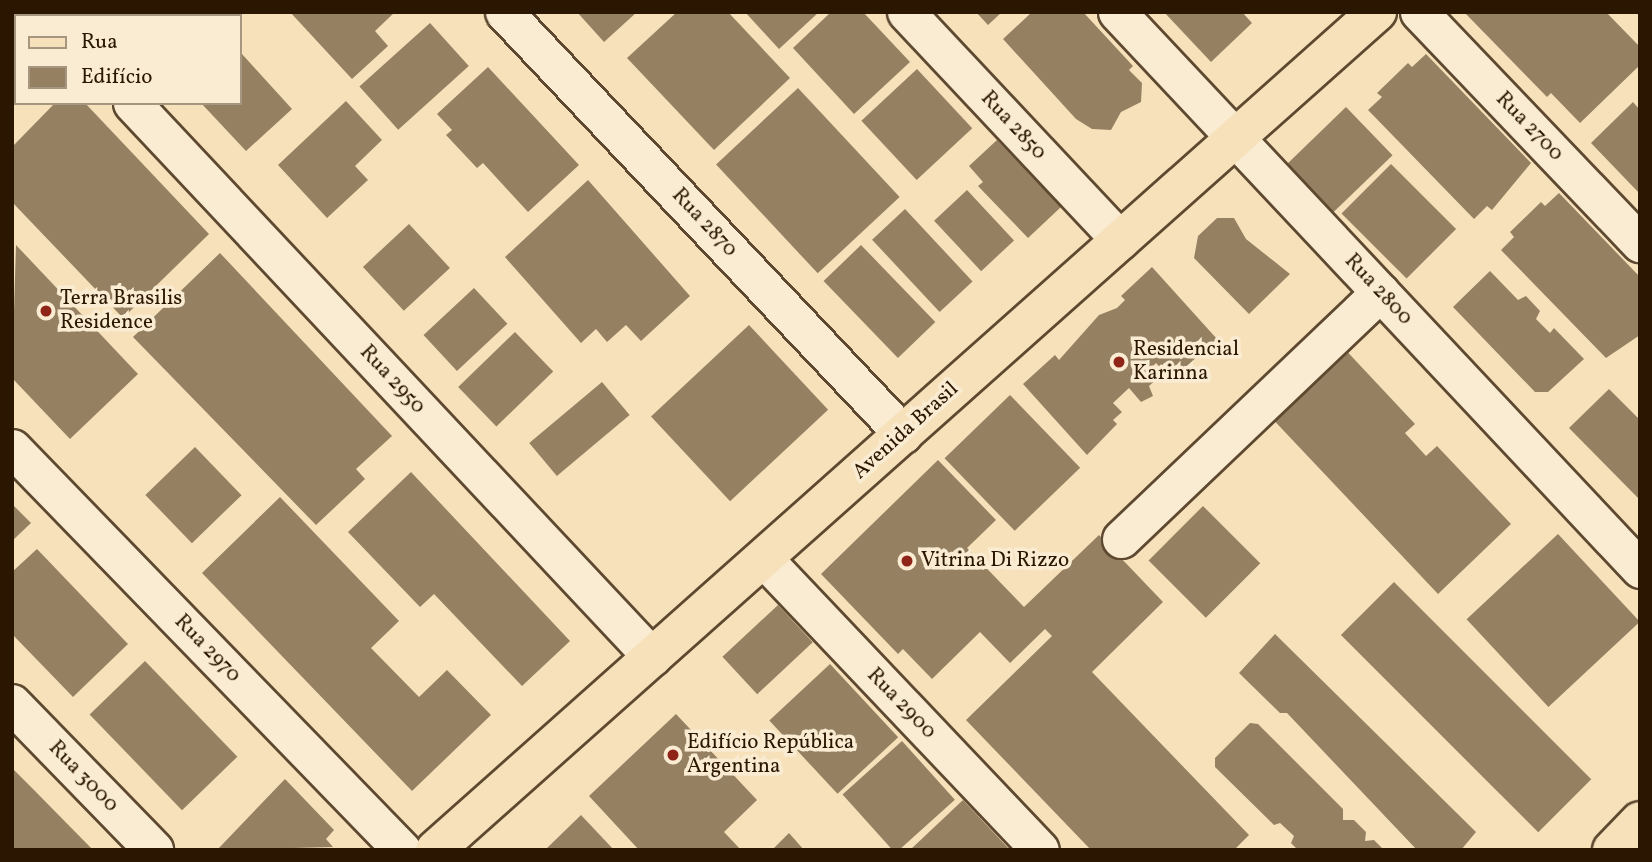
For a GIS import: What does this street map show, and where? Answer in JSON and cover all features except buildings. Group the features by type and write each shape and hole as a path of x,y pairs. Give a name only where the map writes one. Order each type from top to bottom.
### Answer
{"main road":[{"name":"Avenida Brasil","path":"435,850 1377,12"},
{"name":"Rua 3000","path":"12,704 153,850"},
{"path":"1612,850 1640,821"}],"street":[{"name":"Rua 2870","path":"504,12 903,434"},
{"name":"Rua 2850","path":"906,12 1120,240"},
{"name":"Rua 2800","path":"1117,12 1640,569"},
{"name":"Rua 2700","path":"1419,12 1640,243"},
{"name":"Rua 2950","path":"134,105 652,657"},
{"path":"1121,540 1380,292"},
{"name":"Rua 2970","path":"12,448 402,850"},
{"name":"Rua 2900","path":"763,558 1040,850"}],"place":[{"name":"Terra Brasilis Residence","path":"46,311"},
{"name":"Residencial Karinna","path":"1119,362"},
{"name":"Vitrina Di Rizzo","path":"907,561"},
{"name":"Edifício República Argentina","path":"673,755"}]}
